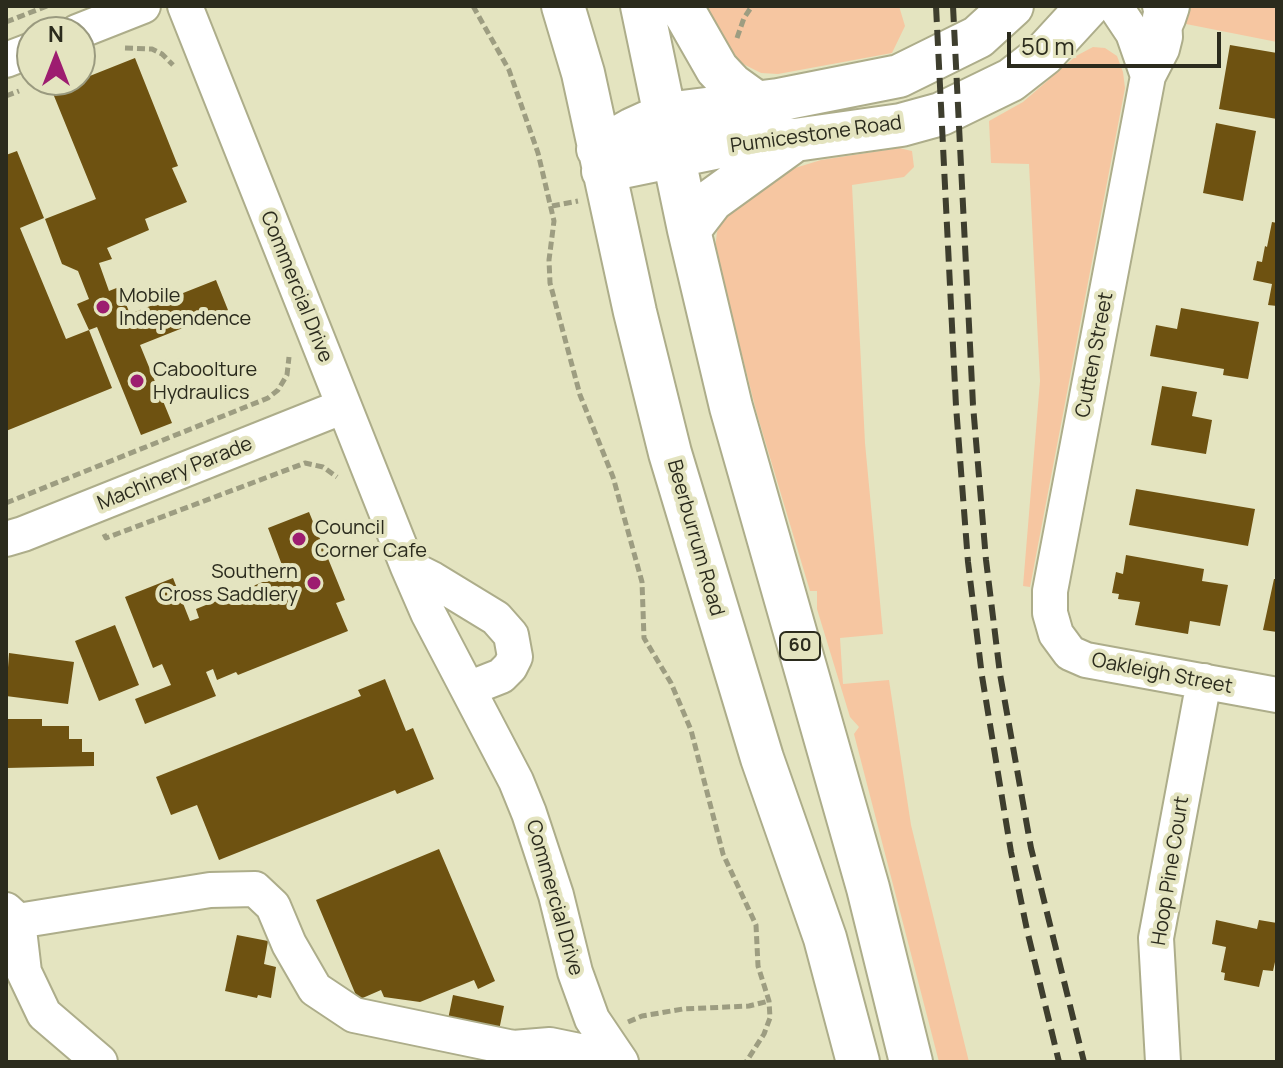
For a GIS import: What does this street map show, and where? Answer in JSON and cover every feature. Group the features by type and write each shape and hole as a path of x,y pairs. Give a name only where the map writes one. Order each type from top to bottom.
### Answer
{"main road":[{"name":"Beerburrum Road","path":"563,6 583,73 596,173 675,468 762,758 825,938 858,1062"},
{"name":"60","path":"642,6 689,230 731,407 868,888 911,1062"},
{"path":"681,6 717,69 732,85 757,103"},
{"name":"Pumicestone Road","path":"596,173 633,129 666,114 757,103 889,79 914,71 978,37 1012,6"},
{"name":"Pumicestone Road","path":"596,173 763,138 795,140 901,125 958,108 1011,80 1043,55 1088,6"},
{"path":"689,230 722,190 795,140"}],"street":[{"path":"96,25 143,6"},
{"name":"Commercial Drive","path":"185,6 408,567 516,781 556,895 583,997 613,1052"},
{"path":"1115,6 1133,33 1148,76"},
{"name":"Cutten Street","path":"1056,634 1050,613 1050,591 1148,76 1162,49 1164,10"},
{"name":"Machinery Parade","path":"6,539 344,406"},
{"path":"408,567 496,618 511,635 515,657 510,667 501,676 468,689"},
{"name":"Oakleigh Street","path":"1056,634 1070,653 1086,660 1277,695"},
{"name":"Hoop Pine Court","path":"1163,1062 1156,938 1204,681"},
{"path":"100,1062 44,1014 24,972 12,916 210,890 255,889 273,906 289,944 315,989 354,1015 513,1048 550,1045 613,1052"}],"path":[{"path":"6,22 47,6"},
{"path":"473,6 520,95 552,206 550,283 580,395 613,477 642,582 644,638 671,683 691,730 723,854 756,925 758,966 769,1001 770,1018 746,1062"},
{"path":"734,42 752,6"},
{"path":"114,53 138,47 152,49 169,60 176,70"},
{"path":"552,206 596,173"},
{"path":"6,503 268,398 278,390 287,375 290,358 287,350"},
{"path":"93,507 106,538 305,463 323,467 336,475 341,483"},
{"path":"613,1052 642,1016 683,1009 749,1006 769,1001"}],"shaded area":[{"path":"702,6 899,6 905,26 892,53 778,74 761,73 731,58"},
{"path":"1184,6 1277,6 1277,42 1181,23"},
{"path":"1093,47 1105,48 1117,56 1125,88 1030,587 1023,586 1040,381 1029,164 991,163 989,121 1023,102 1076,56"},
{"path":"899,148 912,151 914,167 904,177 852,185 865,443 883,634 840,638 843,684 889,680 911,825 969,1062 939,1062 854,734 859,727 850,717 817,609 817,591 810,591 757,414 715,249 717,232 724,216 737,204 795,168 821,160"}],"building":[{"path":"1230,45 1277,53 1277,119 1219,109"},
{"path":"135,58 178,166 172,168 187,202 145,219 149,230 107,248 112,259 99,263 109,291 119,287 130,314 216,280 228,310 140,345 172,423 141,435 97,327 89,330 77,304 89,299 78,271 62,264 45,219 96,199 54,96 96,96 96,74"},
{"path":"1216,123 1256,131 1243,201 1203,193"},
{"path":"17,151 44,218 20,228 66,339 89,330 112,388 6,431 6,155"},
{"path":"1272,222 1277,223 1277,306 1268,305 1272,284 1253,280 1257,261 1262,262 1267,247"},
{"path":"1181,308 1259,322 1248,379 1223,375 1224,369 1150,356 1156,325 1177,329"},
{"path":"1162,386 1197,392 1192,416 1212,420 1206,454 1151,445"},
{"path":"1136,489 1255,509 1248,546 1129,525"},
{"path":"309,512 345,600 336,603 348,631 238,675 236,672 217,680 213,669 206,672 216,696 145,724 135,699 171,685 162,664 153,668 125,597 173,578 190,621 199,618 196,609 285,573 268,528"},
{"path":"1126,555 1204,569 1202,581 1228,585 1220,626 1190,621 1188,634 1135,625 1140,602 1118,599 1119,594 1112,593 1116,572 1123,574"},
{"path":"1274,579 1277,579 1277,632 1263,630"},
{"path":"115,625 139,685 99,701 75,641"},
{"path":"9,653 74,662 68,704 6,696"},
{"path":"385,679 406,731 413,728 434,779 397,794 395,790 219,860 197,805 171,815 156,777 361,696 358,690"},
{"path":"6,719 42,719 42,726 69,726 69,739 82,739 82,752 94,752 94,766 6,768"},
{"path":"439,849 495,981 478,989 474,980 420,1002 384,997 381,990 358,1000 316,900"},
{"path":"1216,920 1257,929 1259,920 1277,923 1277,953 1273,971 1263,970 1259,987 1224,980 1225,973 1221,972 1226,947 1212,944"},
{"path":"237,935 268,941 264,964 276,967 271,998 225,991"},
{"path":"453,995 504,1006 497,1040 446,1029"}],"railway":[{"path":"936,6 956,406 968,562 982,676 1011,852 1059,1062"},
{"path":"953,6 973,405 986,560 1000,674 1031,848 1084,1062"}],"place":[{"name":"Mobile Independence","path":"103,307"},
{"name":"Caboolture Hydraulics","path":"137,381"},
{"name":"Council Corner Cafe","path":"299,539"},
{"name":"Southern Cross Saddlery","path":"314,583"}]}
